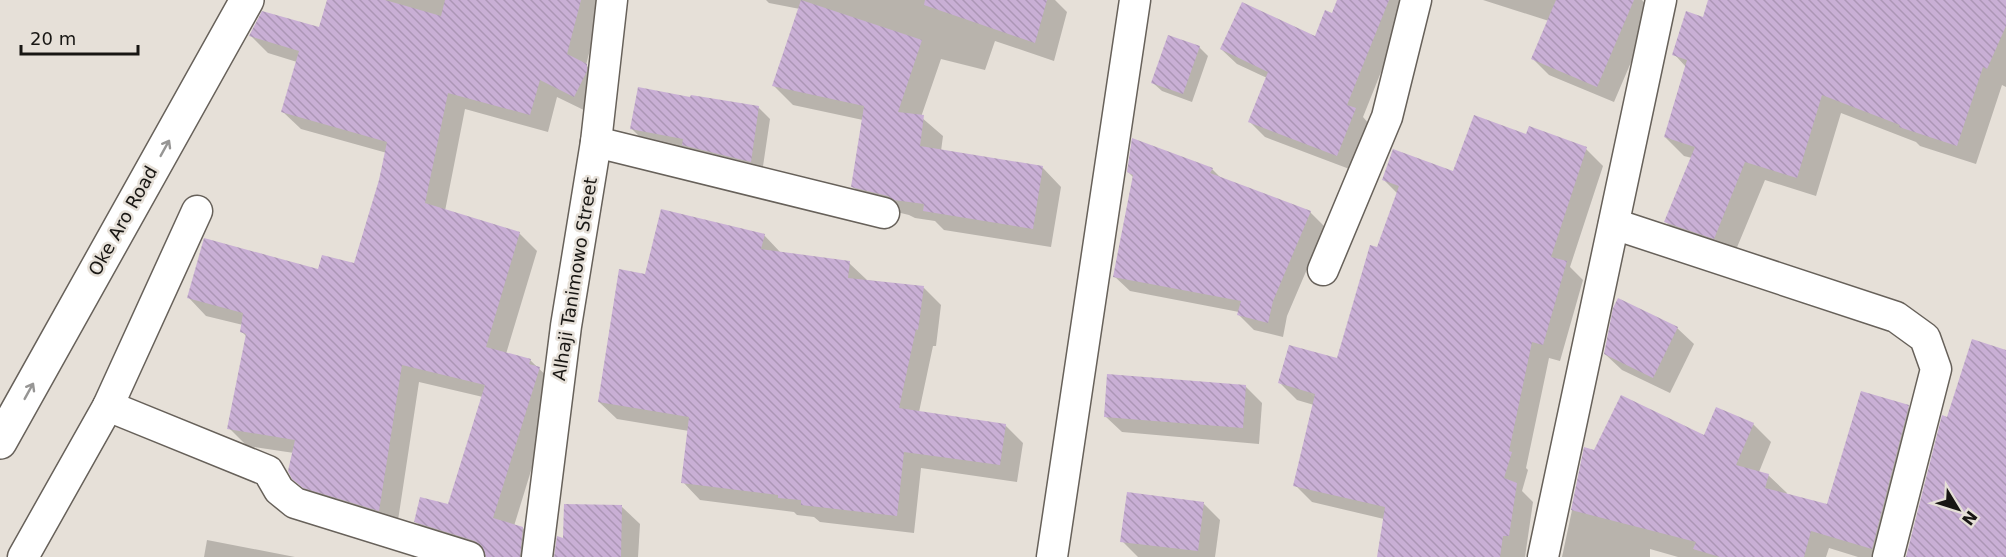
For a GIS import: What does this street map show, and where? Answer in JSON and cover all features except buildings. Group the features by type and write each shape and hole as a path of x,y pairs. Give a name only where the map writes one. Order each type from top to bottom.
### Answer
{"main road":[{"name":"Oke Aro Road","path":"0,442 247,0"}],"street":[{"name":"Alhaji Tanimowo Street","path":"537,557 566,326 596,142 612,0"},
{"path":"1052,557 1135,0"},
{"path":"1323,270 1387,117 1416,0"},
{"path":"1543,557 1661,0"},
{"path":"596,142 884,213"},
{"path":"23,557 108,406 197,211"},
{"path":"1614,224 1896,317 1925,338 1936,369 1888,557"},
{"path":"108,406 268,471 279,490 295,503 469,557"}]}
